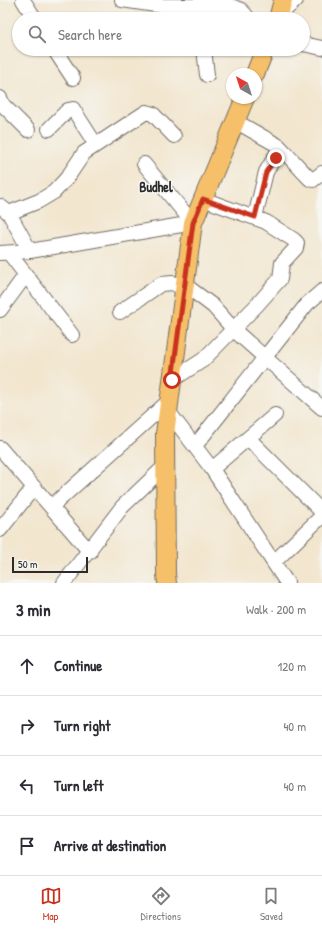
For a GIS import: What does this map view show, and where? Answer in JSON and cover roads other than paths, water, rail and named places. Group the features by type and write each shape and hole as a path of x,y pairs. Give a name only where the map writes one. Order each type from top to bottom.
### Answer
{"main road":[{"path":"257,68 262,56"},
{"path":"168,583 166,574 165,434 193,223 242,104"}],"street":[{"path":"23,0 31,12"},
{"path":"122,0 196,12"},
{"path":"280,11 296,0"},
{"path":"207,12 236,7 243,12"},
{"path":"310,45 322,48"},
{"path":"59,56 73,78"},
{"path":"205,56 207,75"},
{"path":"0,98 3,105 28,130"},
{"path":"49,129 68,110 73,109 96,145"},
{"path":"30,251 5,210 39,202 54,192 67,178 84,153 146,112 153,114 174,136"},
{"path":"235,121 280,148 310,179 313,180 322,173"},
{"path":"255,217 266,172 280,148"},
{"path":"5,253 30,251 193,223 144,164"},
{"path":"172,380 203,360 232,328 256,306 280,279 280,266 296,248 297,243 283,232 255,217 203,199"},
{"path":"5,253 72,335"},
{"path":"0,310 25,276"},
{"path":"120,312 161,284 173,283 184,287 214,306 232,328 322,408"},
{"path":"195,446 307,304 322,291"},
{"path":"51,507 168,406 212,469 287,583"},
{"path":"212,469 275,415"},
{"path":"248,438 322,512"},
{"path":"0,448 90,552"},
{"path":"64,583 90,552 122,507 165,466"},
{"path":"0,530 34,487"},
{"path":"274,562 322,516"}],"district":[{"name":"Budhel","path":"156,187"}]}
